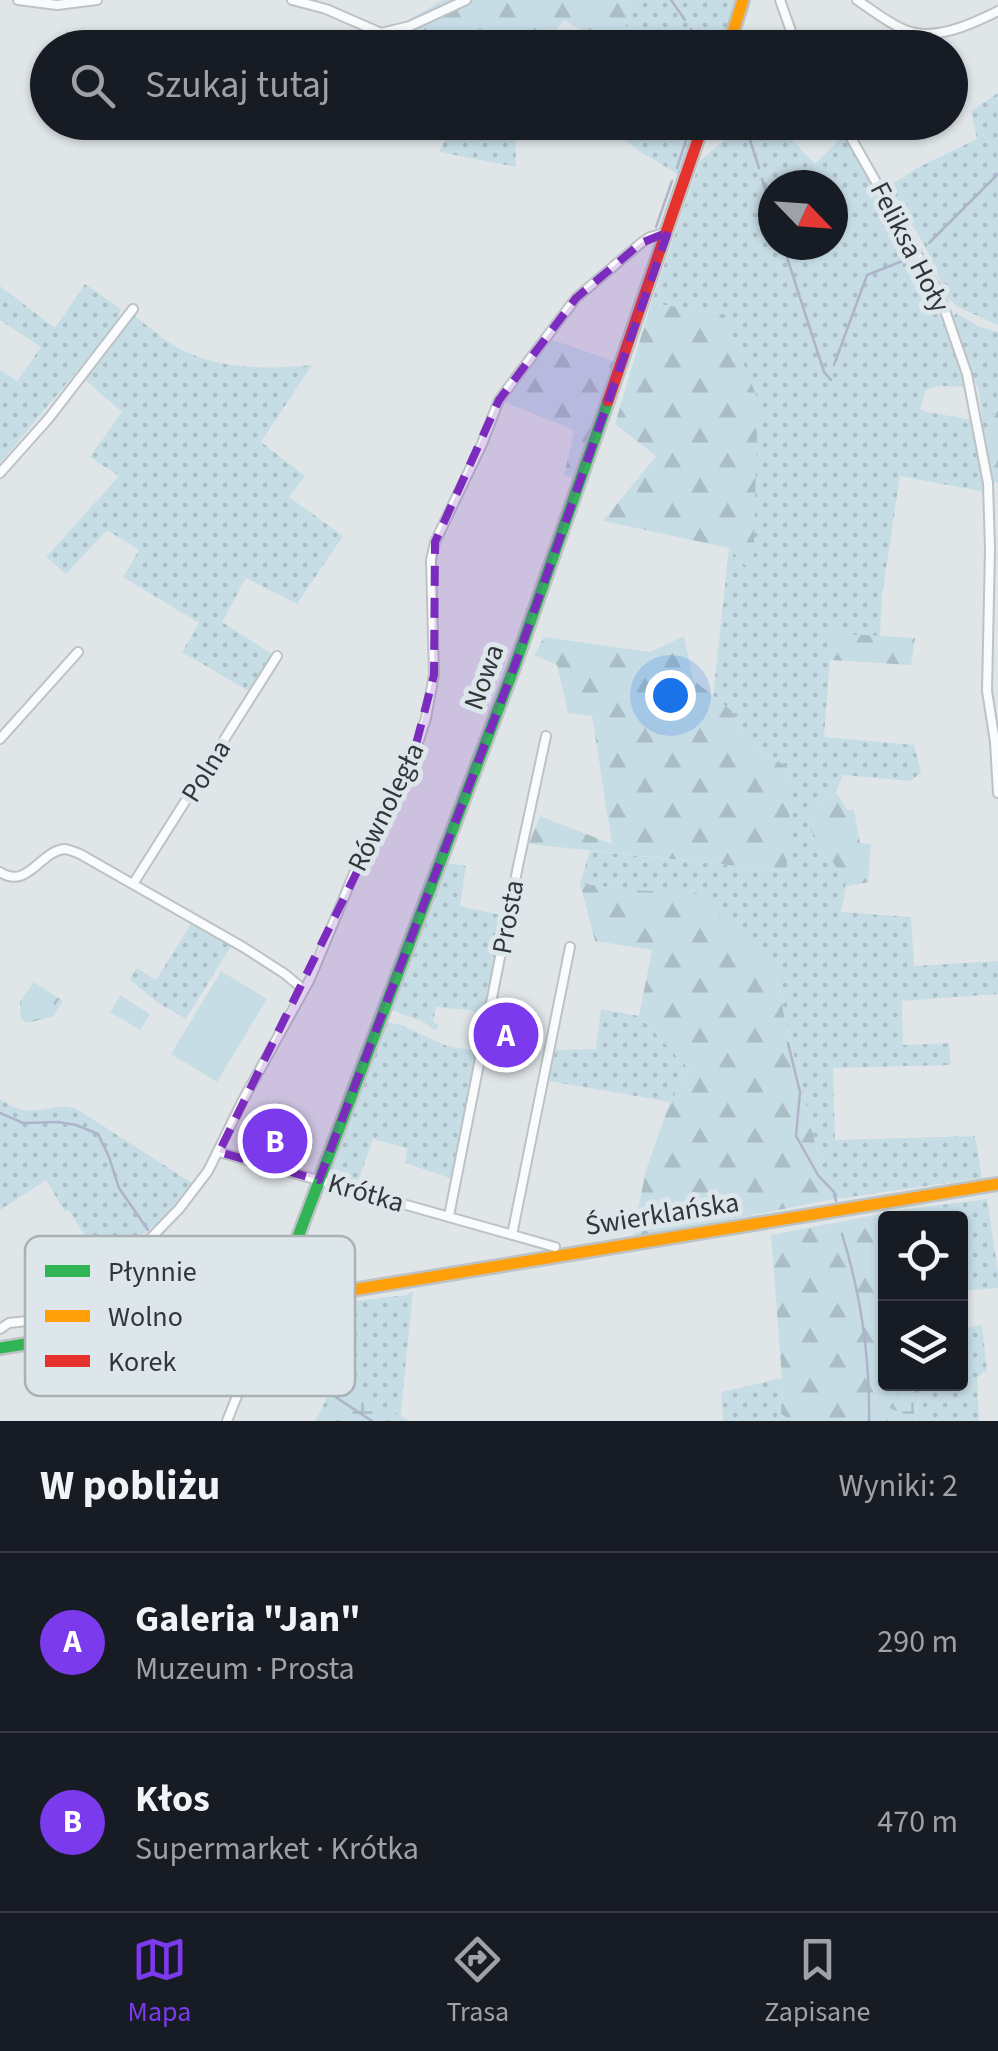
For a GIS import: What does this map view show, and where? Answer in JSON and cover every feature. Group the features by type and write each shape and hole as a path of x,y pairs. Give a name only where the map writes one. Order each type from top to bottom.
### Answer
{"street":[{"path":"18,0 57,6 97,0"},
{"path":"292,0 326,9 375,30"},
{"path":"394,30 466,0"},
{"path":"734,30 743,0"},
{"path":"856,0 902,30"},
{"path":"784,2 792,30"},
{"path":"942,30 974,23 998,10"},
{"name":"Nowa","path":"298,1236 501,706 698,140"},
{"name":"Feliksa Hoły","path":"852,140 939,293 967,374 988,482 994,549 987,691 998,793"},
{"name":"Równoległa","path":"153,1236 201,1183 218,1152 304,990 360,859 419,740 434,675 431,560 435,542 500,400 576,298 641,243 668,232"},
{"path":"0,473 49,418 132,309"},
{"path":"0,739 78,652"},
{"name":"Polna","path":"134,884 277,656"},
{"name":"Prosta","path":"450,1216 546,736"},
{"path":"0,872 14,878 22,876 66,848 242,947 304,990"},
{"path":"512,1235 570,946"},
{"name":"Krótka","path":"218,1152 555,1248"},
{"name":"Świerklańska","path":"355,1290 998,1184"},
{"name":"Równoległa","path":"0,1330 25,1322"},
{"path":"0,1330 3,1348"},
{"path":"227,1421 237,1396"}],"highlighted area":[{"path":"668,232 515,665 319,1180 219,1152 412,760 434,675 435,542 499,400 576,298 641,243"}],"green space":[{"path":"442,0 627,0 629,18 624,30 580,30 564,20 556,30 383,28 406,21"},
{"path":"627,0 738,0 728,30 624,30 629,18"},
{"path":"998,93 998,325 956,306 947,296 926,248 889,186 977,139 971,111"},
{"path":"445,140 515,140 516,167 439,152"},
{"path":"624,140 693,140 682,174"},
{"path":"724,140 792,140 815,164 839,140 850,140 938,294 965,377 966,387 938,386 926,390 920,409 973,420 985,492 900,476 880,636 832,634 824,737 914,745 921,772 911,781 843,775 836,792 820,802 808,826 847,881 841,912 911,917 914,966 998,961 998,994 902,1001 903,1045 949,1043 951,1065 833,1068 835,1140 975,1136 982,1178 829,1200 776,971 619,889 580,883 590,851 785,871 792,770 748,743 732,711 713,696 729,548 753,572 724,314 651,303 700,161"},
{"path":"85,284 121,309 117,323 0,463 0,370 17,381 41,347 0,320 0,286 55,328"},
{"path":"651,303 724,314 758,400 753,574 729,548 603,521 656,456 615,424"},
{"path":"956,313 998,332 998,406 984,433 979,392 953,317"},
{"path":"134,315 172,344 201,358 248,367 312,365 261,442 305,476 289,497 343,536 297,604 246,578 222,622 275,656 252,693 182,652 199,623 123,577 139,550 107,530 66,574 46,557 119,476 90,457 122,412 84,379"},
{"path":"547,338 616,362 576,478 564,476 574,430 504,402"},
{"path":"998,406 998,483 991,481 984,433"},
{"path":"831,633 915,638 911,665 830,660"},
{"path":"684,636 693,680 732,711 748,743 792,770 786,871 529,844 540,816 612,844 592,716 568,713 557,665 534,655 544,637 650,652"},
{"path":"836,792 847,810 854,810 860,843 871,844 868,882 845,887 846,881 808,826 820,802"},
{"path":"446,863 466,866 460,906 505,916 480,1034 476,1034 479,1014 469,1010 436,1007 433,1022 439,1025 434,1030 391,1010"},
{"path":"580,883 697,894 776,971 829,1200 632,1239 646,1170 670,1102 690,1070 639,1016 652,950 595,941"},
{"path":"191,924 231,946 186,1019 129,979 137,968 156,980"},
{"path":"221,971 267,999 217,1082 171,1054"},
{"path":"34,982 63,1001 54,1016 27,1023 21,1019 20,1001"},
{"path":"120,995 150,1014 140,1030 110,1012"},
{"path":"601,1009 639,1016 690,1070 670,1102 549,1081 552,1050 596,1049"},
{"path":"387,1022 447,1046 477,1051 453,1179 405,1163 407,1148 373,1139 357,1185 329,1177"},
{"path":"0,1099 30,1111 75,1108 192,1183 162,1219 141,1236 85,1236 46,1180 0,1210"},
{"path":"987,1199 998,1288 968,1290 968,1211 901,1210"},
{"path":"878,1214 878,1391 919,1391 915,1421 792,1421 781,1414 782,1378 771,1235"},
{"path":"413,1291 400,1421 315,1421 328,1396 355,1396 355,1301"},
{"path":"982,1325 987,1370 977,1377 979,1421 916,1421 919,1391 968,1391 968,1328"},
{"path":"782,1378 781,1414 792,1421 723,1421 721,1392"},
{"path":"897,1391 915,1391 914,1421 875,1421 876,1403 897,1411"},
{"path":"355,1393 410,1421 325,1421 324,1414 339,1396 355,1396"}],"waterway":[{"path":"671,0 685,20"},
{"path":"677,168 686,140"},
{"path":"750,140 759,168"},
{"path":"929,243 998,174"},
{"path":"656,227 672,181"},
{"path":"834,365 867,275 910,258"},
{"path":"788,260 824,372 831,380"},
{"path":"788,1043 800,1092 796,1136 818,1175 834,1192 836,1201"},
{"path":"0,1113 23,1123 58,1122 98,1134 119,1188 148,1230"},
{"path":"842,1234 863,1326 869,1421"},
{"path":"334,1396 372,1421"}],"traffic: fast":[{"path":"298,1236 515,665 608,401"},
{"path":"0,1348 25,1344"}],"traffic: slow":[{"path":"734,30 743,0"},
{"path":"355,1290 998,1184"}],"traffic: jam":[{"path":"608,401 698,140"}],"place":[{"name":"Galeria \"Jan\"","path":"506,1035"},
{"name":"Kłos","path":"275,1141"}]}
